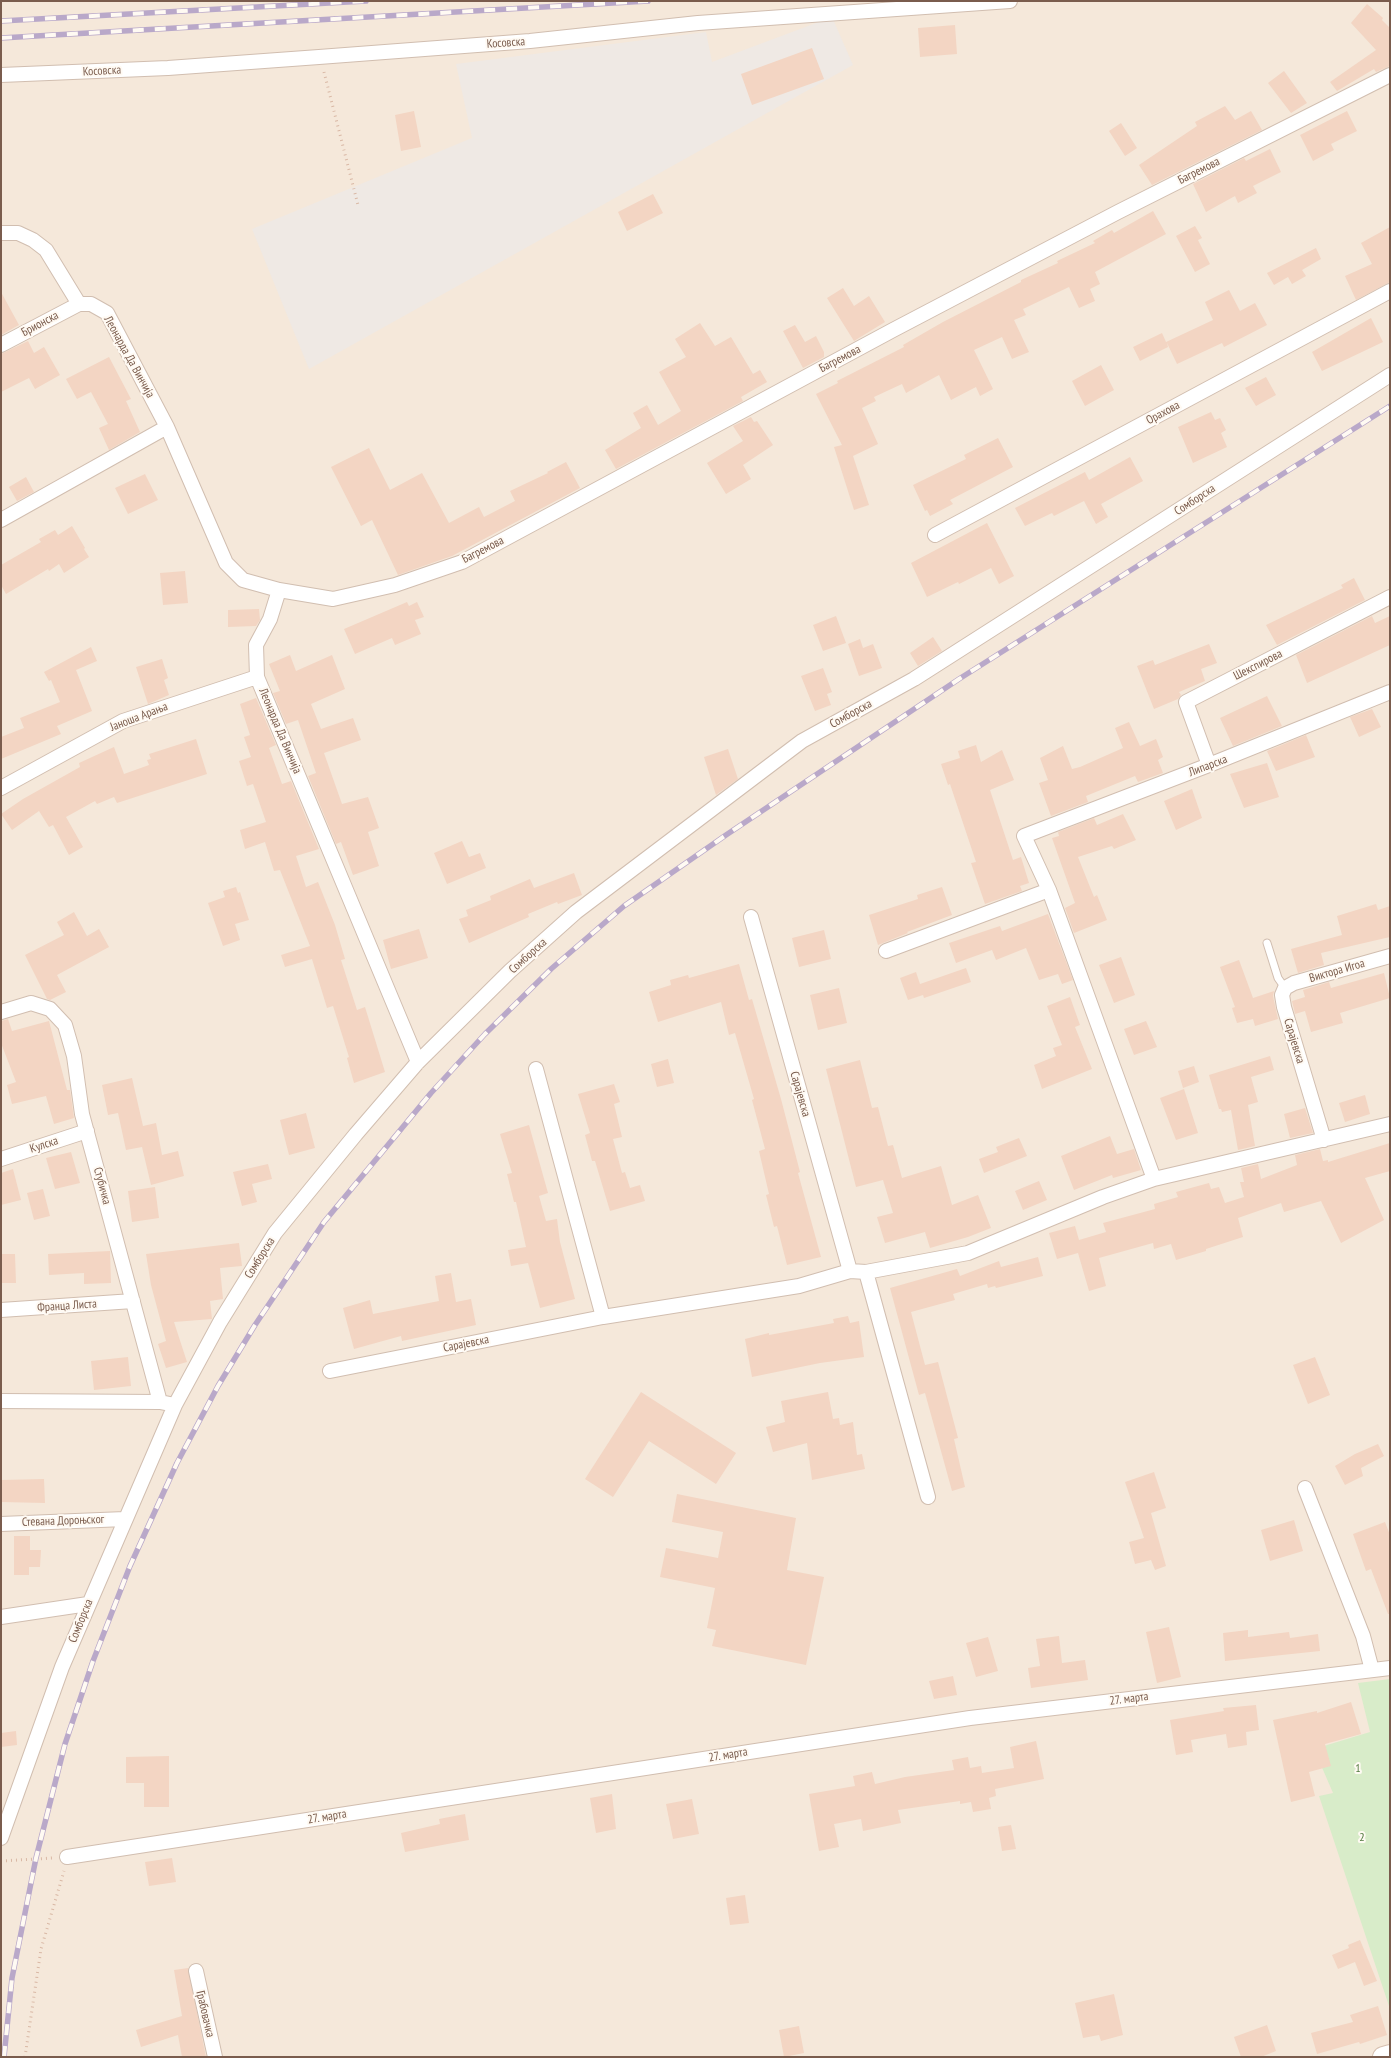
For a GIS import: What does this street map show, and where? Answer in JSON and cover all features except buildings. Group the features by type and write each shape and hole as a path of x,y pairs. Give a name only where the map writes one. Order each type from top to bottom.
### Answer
{"street":[{"name":"Косовска","path":"1,75 168,68 319,57 530,41 698,23 1010,1"},
{"name":"Багремова","path":"279,590 333,599 395,585 462,562 1118,212 1390,75"},
{"path":"1,233 18,233 46,250 79,304"},
{"name":"Орахова","path":"935,535 1390,291"},
{"name":"Леонарда Да Винчија","path":"79,304 91,304 107,313 167,427 226,563 243,580 279,590 270,619 256,645 257,676 418,1062"},
{"name":"Брионска","path":"1,345 79,304"},
{"name":"Сомборска","path":"1,1838 56,1684 88,1604 175,1406 220,1322 275,1233 418,1062 510,971 576,912 802,741 914,679 1390,375"},
{"path":"1,520 167,427"},
{"name":"Шекспирова","path":"1209,765 1186,702 1390,596"},
{"name":"Јаноша Арања","path":"1,788 123,721 257,676"},
{"name":"Липарска","path":"1049,890 1024,836 1209,765 1390,692"},
{"path":"886,951 1049,890 1154,1179"},
{"name":"Сарајевска","path":"751,917 850,1272"},
{"name":"Виктора Игоа","path":"1284,988 1294,983 1390,956"},
{"name":"Сарајевска","path":"1284,988 1282,994 1284,1006 1324,1140"},
{"name":"Стубичка","path":"1,1012 31,1003 50,1009 65,1025 74,1056 82,1114 160,1402"},
{"path":"536,1069 603,1317"},
{"name":"Сарајевска","path":"330,1371 603,1317 799,1286 850,1272 866,1272 968,1253 1103,1197 1154,1179 1390,1124"},
{"name":"Кулска","path":"1,1159 87,1131"},
{"path":"866,1272 928,1497"},
{"name":"Франца Листа","path":"1,1310 133,1301"},
{"path":"1,1401 160,1402 175,1406"},
{"path":"1305,1488 1360,1627 1372,1670"},
{"name":"Стевана Дороњског","path":"1,1524 125,1519"},
{"path":"1,1617 88,1604"},
{"name":"27. марта","path":"67,1857 970,1718 1390,1668"},
{"name":"Грабовачка","path":"196,1971 215,2057"},
{"path":"1383,2057 1390,2055"}],"lane":[{"name":"Сарајевска","path":"1268,942 1278,978 1284,988"}],"path":[{"path":"319,57 358,205"},
{"path":"1,1861 67,1857 41,1949 25,2057"}],"shaded area":[{"path":"1,1 1390,1 1390,2057 1,2057"},
{"path":"832,17 853,65 309,369 252,229 472,138 456,64 706,32 712,62"}],"green space":[{"path":"1390,1679 1390,2009 1319,1796 1333,1793 1314,1749 1370,1732 1358,1683"}],"railway":[{"path":"1,21 366,1"},
{"path":"1,38 648,1"},
{"path":"4,2057 12,1978 36,1858 65,1744 93,1661 130,1566 177,1463 218,1386 255,1325 324,1222 431,1093 485,1034 551,969 624,906 726,835 959,679 1390,406"}],"park label":[{"name":"1","path":"1358,1769"},
{"name":"2","path":"1362,1838"}]}
